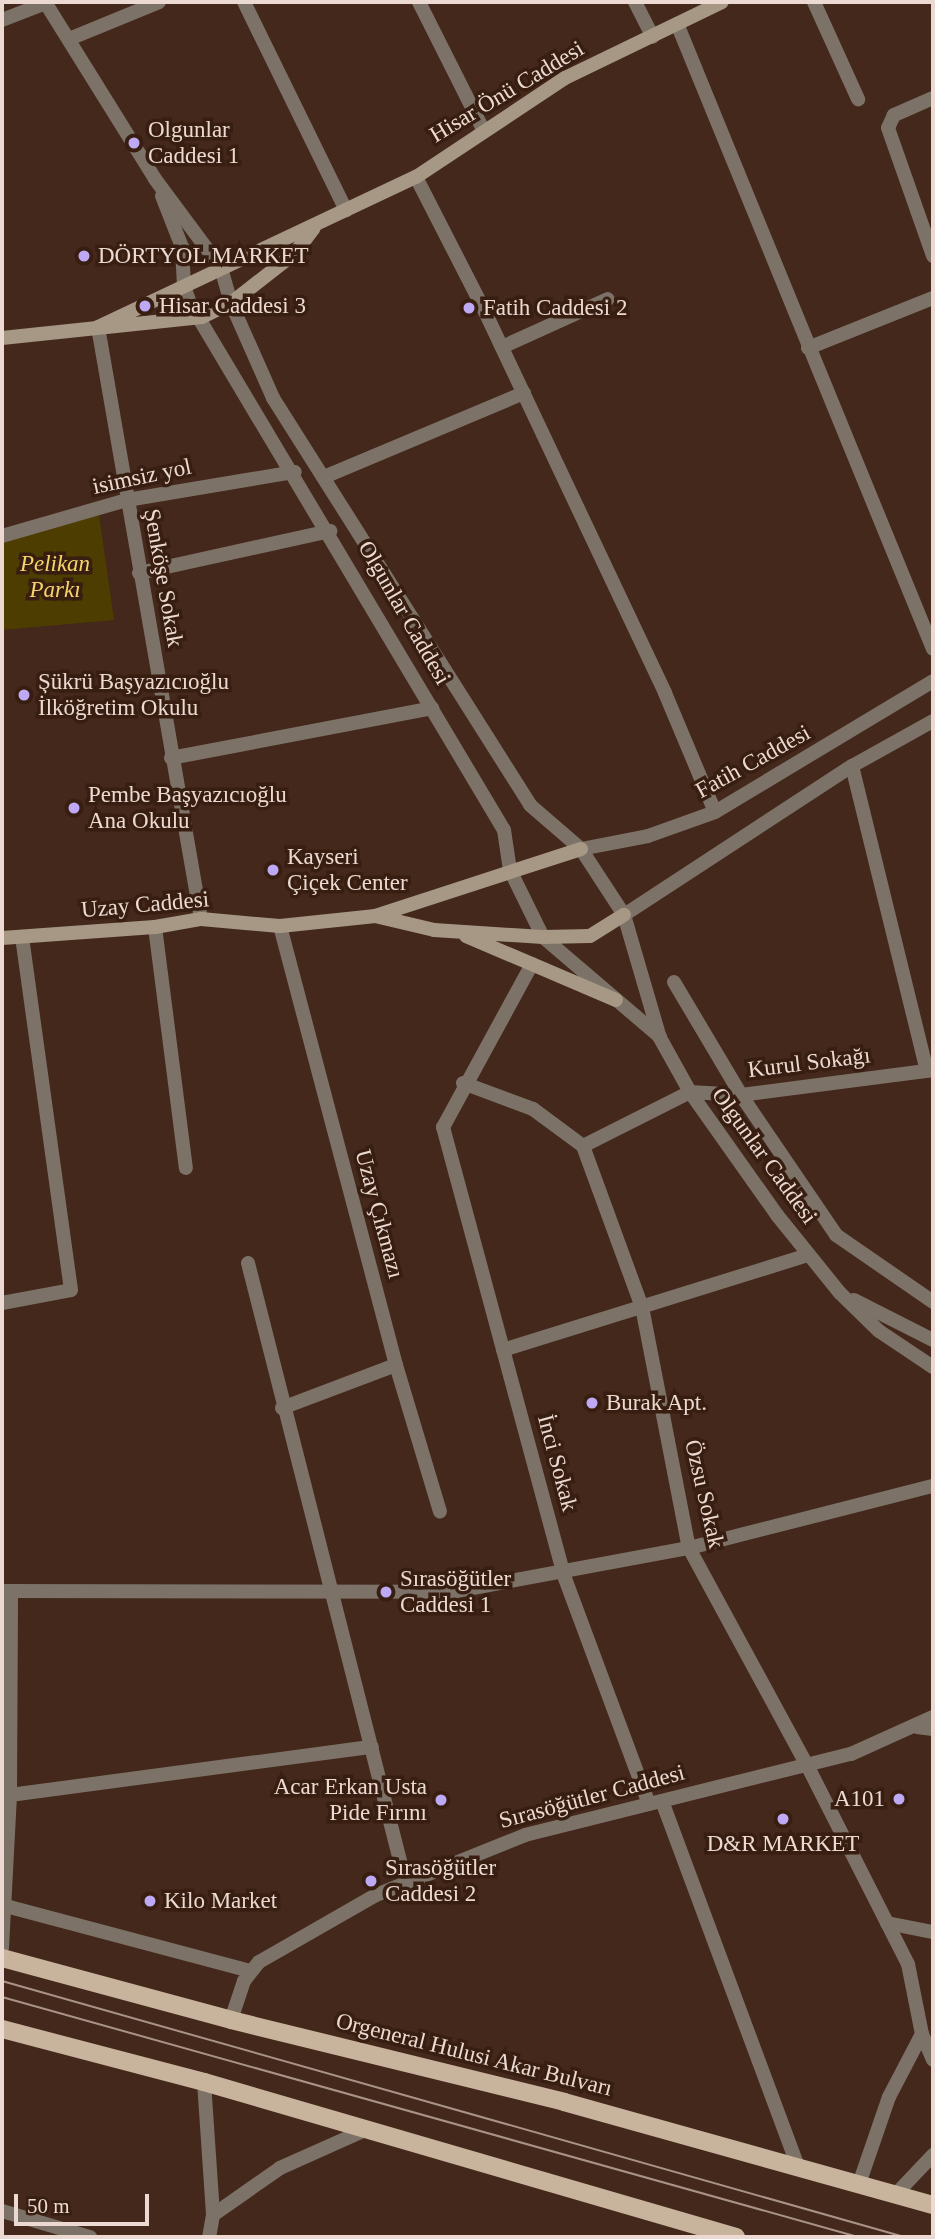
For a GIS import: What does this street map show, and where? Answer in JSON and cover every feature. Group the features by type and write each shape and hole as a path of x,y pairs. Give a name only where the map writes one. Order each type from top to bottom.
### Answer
{"main road":[{"name":"Hisar Önü Caddesi","path":"98,327 416,177 483,129 565,78 678,26 722,2"},
{"name":"Hisar Önü Caddesi","path":"2,338 202,317 231,303 295,253 317,224"},
{"name":"Uzay Caddesi","path":"2,938 155,927 201,919 280,926 375,916 581,849"},
{"name":"Uzay Caddesi","path":"375,916 455,931 543,937 590,936 624,915"},
{"path":"455,931 616,1000"},
{"name":"Orgeneral Hulusi Akar Bulvarı","path":"2,1958 231,2020 564,2102 933,2204"},
{"path":"2,2029 204,2082 736,2237"}],"street":[{"path":"2,20 46,2"},
{"name":"Olgunlar Caddesi","path":"46,2 155,179 221,268 231,303 273,398 530,805 581,849 624,915 660,1038 690,1092 808,1255 840,1293 889,1339 933,1367"},
{"path":"69,38 159,2"},
{"path":"244,2 346,210"},
{"path":"419,2 483,129"},
{"path":"635,2 653,37"},
{"path":"814,2 858,99"},
{"path":"678,26 933,649"},
{"path":"933,98 898,113 888,128 933,256"},
{"path":"416,177 524,393 665,693 715,812"},
{"name":"Olgunlar Caddesi","path":"155,179 182,247 184,287 504,830 510,870 543,937 660,1038"},
{"path":"808,348 933,298"},
{"path":"502,347 608,299"},
{"name":"Şenköşe Sokak","path":"98,327 201,919"},
{"path":"324,477 524,393"},
{"name":"isimsiz yol","path":"2,536 127,500 295,472"},
{"path":"139,573 330,531"},
{"name":"Fatih Caddesi","path":"581,849 648,836 715,812 933,681"},
{"path":"171,758 432,708"},
{"path":"624,915 852,766 933,720"},
{"path":"852,766 930,1070"},
{"name":"Uzay Çıkmazı","path":"280,926 396,1365 440,1512"},
{"path":"155,927 186,1168"},
{"path":"2,1303 71,1290 22,938"},
{"path":"532,964 463,1083 533,1109 583,1146 690,1092"},
{"path":"674,982 741,1095 836,1235 933,1302"},
{"name":"Kurul Sokağı","path":"690,1092 741,1095 930,1070"},
{"name":"İnci Sokak","path":"463,1083 443,1127 563,1573 798,2167"},
{"name":"Özsu Sokak","path":"583,1146 642,1307 689,1548 807,1765 908,1964 922,2034 933,2060"},
{"path":"503,1350 808,1255"},
{"path":"248,1263 282,1408 333,1592 406,1884"},
{"path":"840,1293 933,1340"},
{"path":"282,1408 396,1365"},
{"path":"2,1948 10,1795 6,1591 451,1592 689,1548 933,1486"},
{"name":"Sırasöğütler Caddesi","path":"250,1971 270,1953 406,1884 525,1835 877,1746 933,1717"},
{"path":"917,1727 933,1729"},
{"path":"10,1795 372,1747"},
{"path":"4,1905 250,1971 231,2020"},
{"path":"887,1923 933,1932"},
{"path":"859,2184 889,2097 922,2034"},
{"path":"204,2082 213,2215 209,2237"},
{"path":"213,2215 280,2168 365,2130"},
{"path":"896,2194 933,2155"},
{"path":"2,2211 89,2237"}],"green space":[{"name":"Pelikan Parkı","path":"99,515 114,620 2,630 2,543"}],"tram line":[{"path":"2,1981 904,2237"},
{"path":"2,1997 858,2237"}],"place":[{"name":"Olgunlar Caddesi 1","path":"134,143"},
{"name":"DÖRTYOL MARKET","path":"84,256"},
{"name":"Hisar Caddesi 3","path":"145,306"},
{"name":"Fatih Caddesi 2","path":"469,308"},
{"name":"Şükrü Başyazıcıoğlu İlköğretim Okulu","path":"24,695"},
{"name":"Pembe Başyazıcıoğlu Ana Okulu","path":"74,808"},
{"name":"Kayseri Çiçek Center","path":"273,870"},
{"name":"Burak Apt.","path":"592,1403"},
{"name":"Sırasöğütler Caddesi 1","path":"386,1592"},
{"name":"A101","path":"899,1799"},
{"name":"Acar Erkan Usta Pide Fırını","path":"441,1800"},
{"name":"D&R MARKET","path":"783,1819"},
{"name":"Sırasöğütler Caddesi 2","path":"371,1881"},
{"name":"Kilo Market","path":"150,1901"}]}
